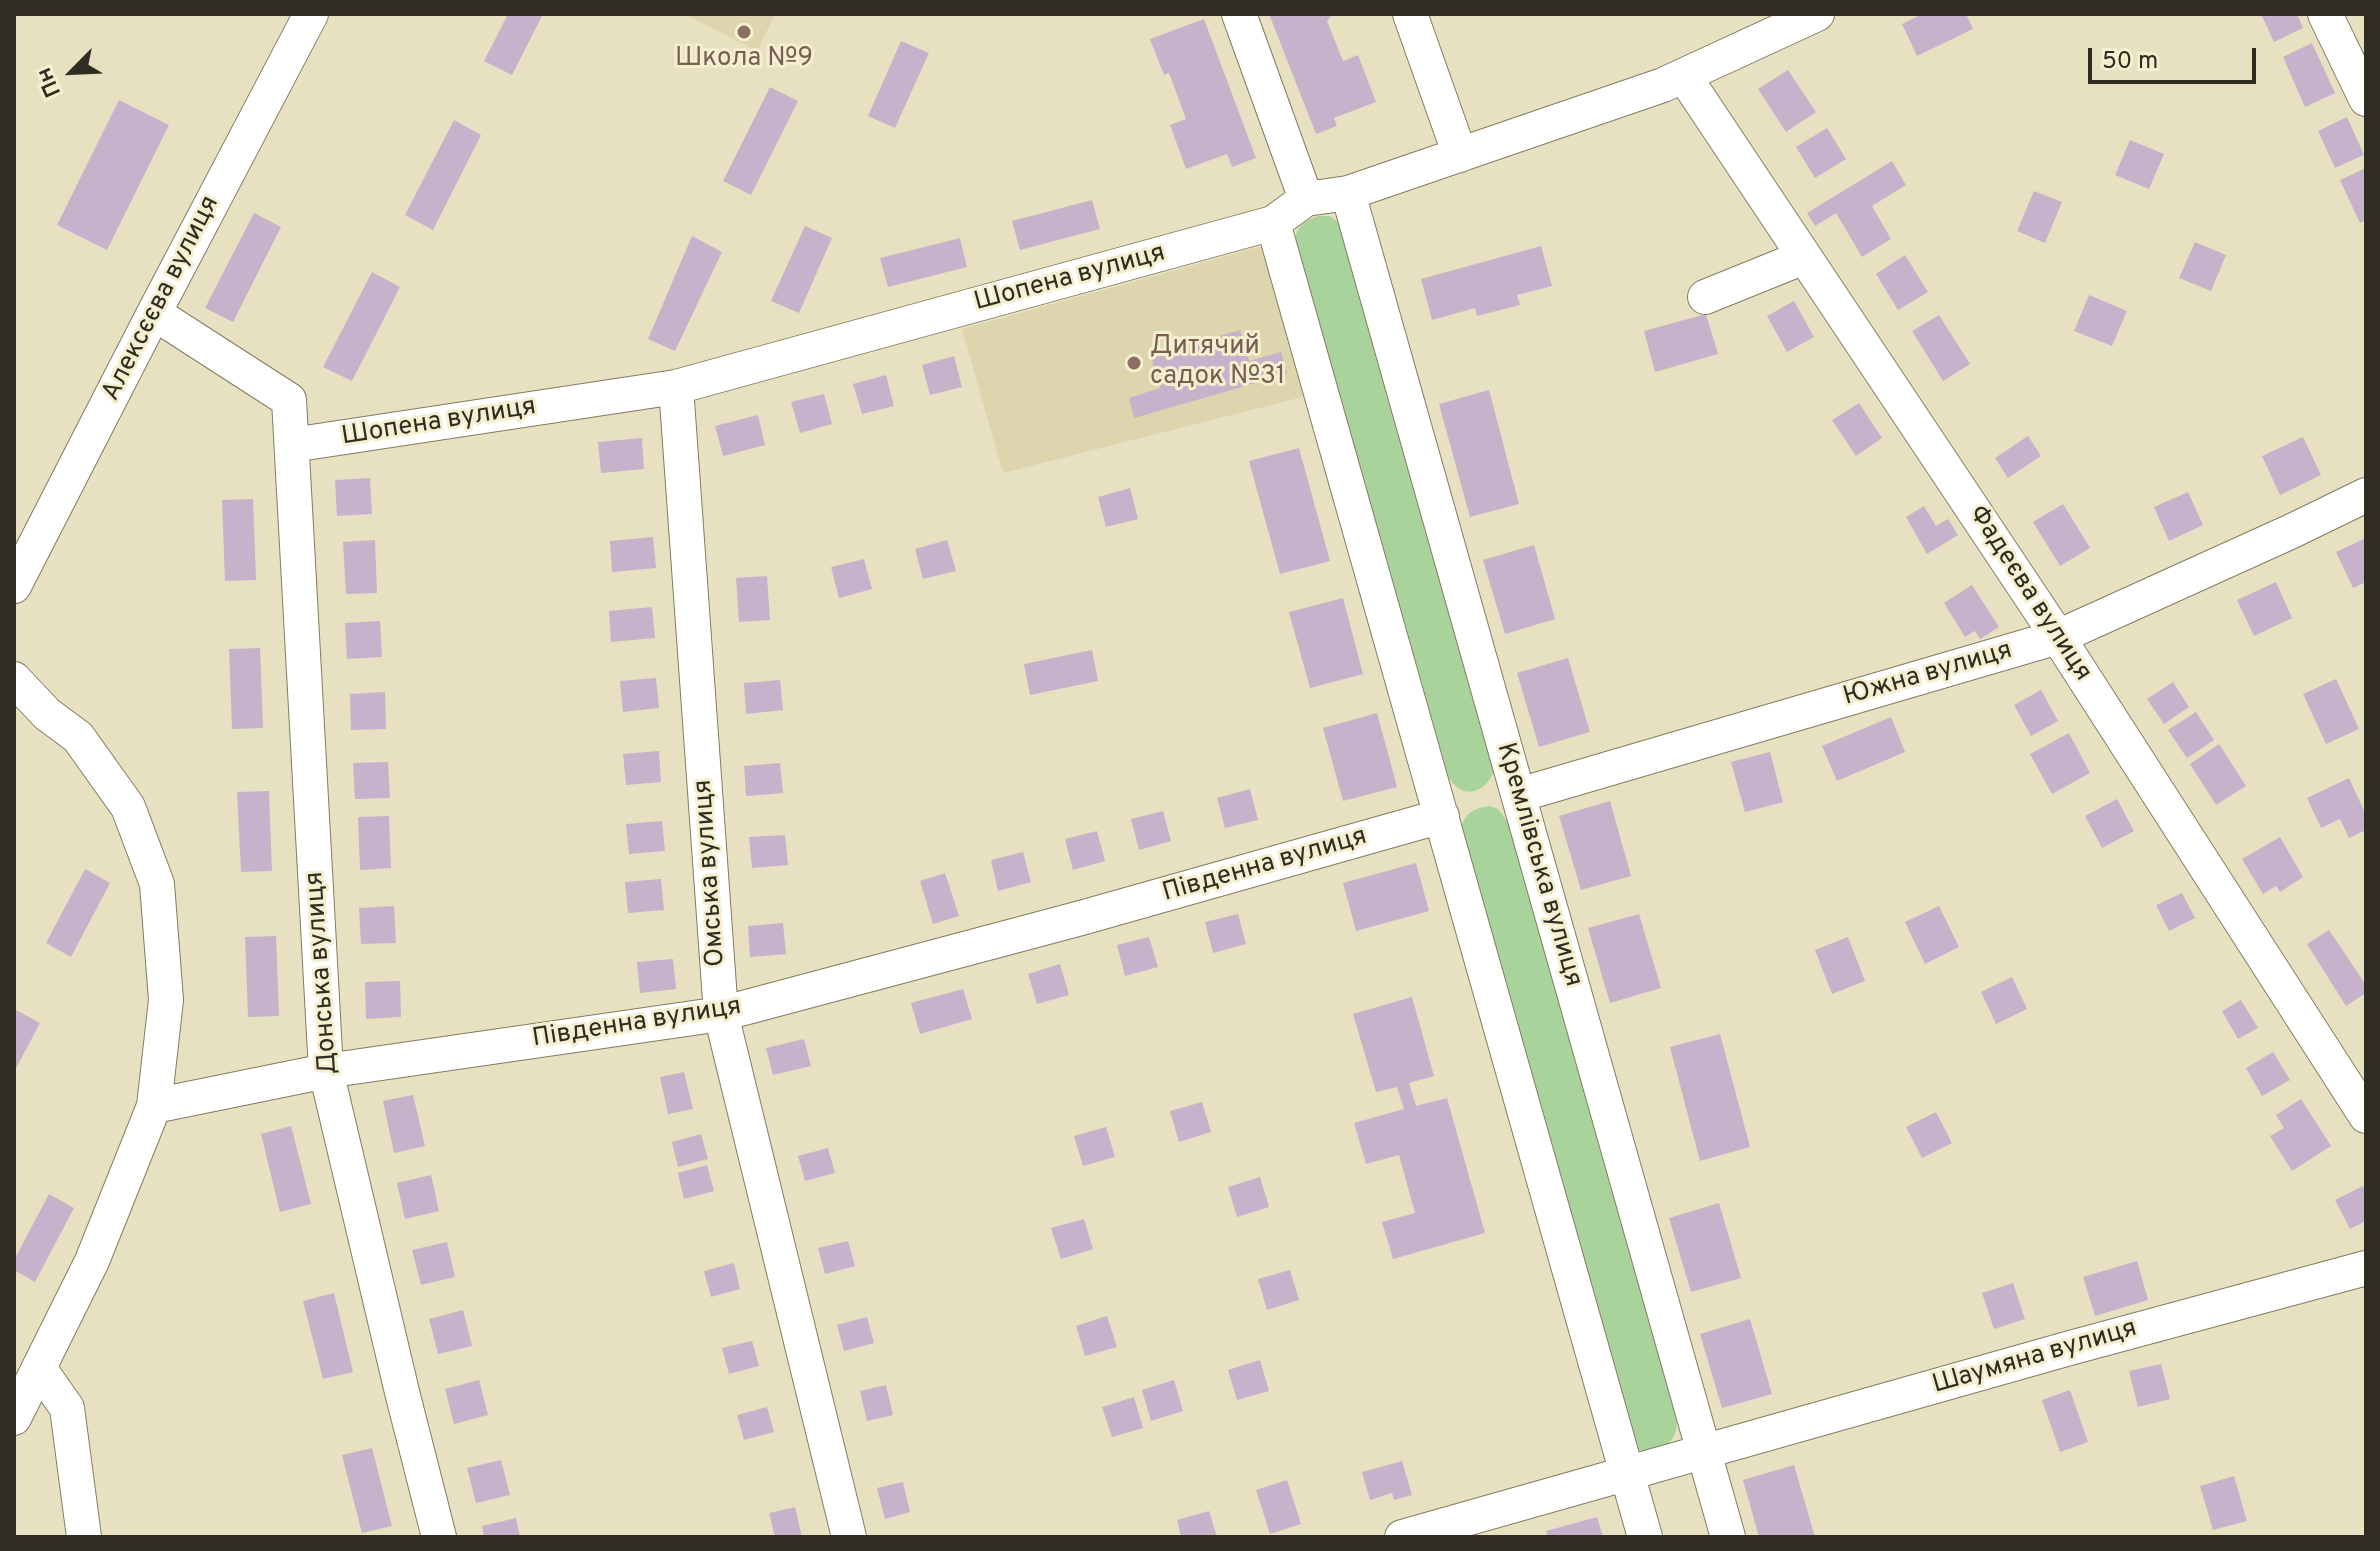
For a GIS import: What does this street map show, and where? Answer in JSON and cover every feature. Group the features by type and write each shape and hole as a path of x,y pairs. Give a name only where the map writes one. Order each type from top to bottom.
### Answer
{"street":[{"name":"Алексєєва вулиця","path":"14,586 311,14"},
{"path":"1239,14 1306,199"},
{"path":"1410,14 1460,155"},
{"name":"Шопена вулиця","path":"292,445 676,387 1273,223 1306,199 1348,193 1663,85 1817,14"},
{"path":"2325,14 2366,99"},
{"name":"Фадеєва вулиця","path":"1684,76 2058,637 2366,1116"},
{"name":"Кремлівська вулиця","path":"1348,193 1728,1537"},
{"path":"1273,223 1645,1537"},
{"path":"1705,297 1804,257"},
{"name":"Донська вулиця","path":"154,313 289,400 326,1071 439,1537"},
{"name":"Омська вулиця","path":"676,387 721,1014 849,1537"},
{"name":"Южна вулиця","path":"1519,795 2058,637 2366,495"},
{"path":"14,679 47,714 78,737 128,807 157,884 166,1000 154,1106 92,1261 14,1418"},
{"name":"Південна вулиця","path":"154,1106 326,1071 721,1014 1081,918 1442,816"},
{"name":"Шаумяна вулиця","path":"1627,1473 2366,1268"},
{"path":"39,1368 67,1408 84,1537"},
{"path":"1402,1537 1627,1473"}],"shaded area":[{"name":"Школа №9","path":"685,14 775,14 757,51"},
{"name":"Дитячий садок №31","path":"1263,246 1306,396 1003,473 962,329"}],"green space":[{"path":"1318,216 1330,216 1339,223 1495,768 1487,783 1475,791 1462,790 1449,778 1295,242 1302,225"},
{"path":"1490,806 1498,809 1508,822 1677,1421 1670,1442 1653,1450 1637,1450 1461,830 1470,813"}],"building":[{"path":"508,14 543,14 512,75 484,61"},
{"path":"1269,14 1330,14 1327,21 1343,61 1358,55 1376,102 1334,118 1337,126 1316,134"},
{"path":"1922,14 1966,14 1973,29 1917,56 1902,24"},
{"path":"2261,14 2297,14 2303,28 2274,42"},
{"path":"1204,19 1256,158 1232,167 1227,154 1186,169 1170,125 1186,119 1169,73 1164,75 1150,39"},
{"path":"901,41 929,53 895,128 868,116"},
{"path":"2312,43 2335,93 2305,107 2283,57"},
{"path":"1788,70 1816,112 1786,132 1758,89"},
{"path":"770,87 798,101 751,195 723,181"},
{"path":"119,100 169,125 107,250 57,225"},
{"path":"2347,117 2364,155 2335,168 2318,131"},
{"path":"454,120 481,135 433,230 405,215"},
{"path":"1827,128 1846,159 1815,178 1796,147"},
{"path":"2130,140 2164,154 2149,189 2115,175"},
{"path":"1892,161 1906,185 1872,206 1891,239 1862,257 1836,213 1815,226 1807,213"},
{"path":"2366,168 2366,220 2360,223 2340,180"},
{"path":"2034,191 2062,202 2045,243 2017,231"},
{"path":"1092,200 1100,229 1020,250 1012,221"},
{"path":"254,213 281,227 233,322 205,308"},
{"path":"805,226 832,238 799,313 771,301"},
{"path":"692,236 722,252 675,351 648,339"},
{"path":"960,238 967,267 888,287 880,258"},
{"path":"2195,242 2226,255 2211,291 2179,278"},
{"path":"1541,246 1552,286 1517,295 1520,305 1477,316 1475,308 1432,320 1421,279"},
{"path":"1905,255 1928,292 1898,310 1876,274"},
{"path":"372,272 400,287 352,381 323,367"},
{"path":"2089,295 2127,311 2112,346 2074,331"},
{"path":"1794,301 1814,337 1787,352 1767,316"},
{"path":"1706,314 1718,354 1655,372 1644,331"},
{"path":"1939,315 1970,364 1943,381 1912,331"},
{"path":"1240,330 1249,361 1281,352 1287,374 1134,418 1129,398 1160,388 1151,356"},
{"path":"954,356 962,387 930,395 922,365"},
{"path":"886,375 894,406 862,414 853,384"},
{"path":"1489,390 1519,504 1470,517 1439,404"},
{"path":"824,394 832,424 800,433 791,402"},
{"path":"1859,403 1882,438 1856,456 1832,420"},
{"path":"758,415 765,445 723,456 715,426"},
{"path":"2028,436 2041,456 2008,478 1995,458"},
{"path":"2303,437 2321,475 2280,495 2262,456"},
{"path":"642,438 644,469 601,473 598,442"},
{"path":"1299,448 1330,561 1280,574 1249,461"},
{"path":"370,478 372,514 337,516 335,480"},
{"path":"1130,488 1138,519 1106,527 1098,497"},
{"path":"2188,492 2203,525 2169,541 2154,507"},
{"path":"253,499 256,580 225,581 222,500"},
{"path":"2063,504 2090,548 2060,566 2033,522"},
{"path":"1924,506 1936,526 1948,519 1958,535 1927,554 1906,517"},
{"path":"653,537 656,568 612,572 610,541"},
{"path":"2366,538 2366,582 2353,588 2336,552"},
{"path":"375,540 377,593 346,594 343,542"},
{"path":"947,540 956,571 923,579 915,549"},
{"path":"1534,545 1555,619 1505,634 1483,560"},
{"path":"864,559 872,589 839,598 831,567"},
{"path":"767,576 770,620 739,622 736,578"},
{"path":"2276,582 2292,618 2254,636 2237,600"},
{"path":"1972,585 1999,627 1980,639 1975,631 1965,637 1944,603"},
{"path":"1343,598 1363,674 1310,688 1289,612"},
{"path":"652,607 655,638 611,642 609,611"},
{"path":"380,621 382,657 347,659 345,623"},
{"path":"260,648 263,728 232,729 229,649"},
{"path":"1092,650 1098,681 1030,695 1024,664"},
{"path":"1568,658 1590,732 1539,747 1517,673"},
{"path":"656,678 659,708 623,712 620,681"},
{"path":"2336,679 2359,729 2326,744 2303,694"},
{"path":"780,680 783,710 746,714 744,683"},
{"path":"2173,682 2189,707 2164,724 2147,699"},
{"path":"2041,690 2058,721 2031,736 2014,705"},
{"path":"385,692 386,729 351,730 350,694"},
{"path":"2196,712 2214,740 2187,758 2168,730"},
{"path":"1377,713 1397,787 1343,801 1323,728"},
{"path":"1891,717 1905,752 1837,781 1822,746"},
{"path":"2069,733 2090,773 2052,794 2030,754"},
{"path":"2219,744 2246,786 2216,805 2190,764"},
{"path":"659,751 661,782 626,785 623,754"},
{"path":"1770,752 1783,802 1745,812 1731,762"},
{"path":"388,762 390,798 355,799 353,763"},
{"path":"780,763 783,793 746,796 744,766"},
{"path":"2349,778 2366,815 2366,830 2349,838 2340,819 2321,828 2307,798"},
{"path":"1250,789 1258,820 1225,828 1217,798"},
{"path":"269,791 272,871 241,872 237,792"},
{"path":"2117,799 2134,831 2102,848 2085,816"},
{"path":"1610,801 1631,876 1581,890 1559,816"},
{"path":"1163,811 1171,841 1139,850 1131,819"},
{"path":"389,816 391,868 360,870 358,817"},
{"path":"662,821 665,851 629,854 626,824"},
{"path":"1097,831 1105,861 1073,870 1065,839"},
{"path":"785,835 788,865 752,868 749,837"},
{"path":"2280,837 2303,877 2280,892 2276,886 2263,894 2242,859"},
{"path":"1023,852 1031,882 998,891 991,860"},
{"path":"1416,863 1429,911 1356,931 1343,883"},
{"path":"85,869 110,883 71,957 46,943"},
{"path":"945,873 959,916 933,924 920,881"},
{"path":"661,879 664,910 628,913 625,882"},
{"path":"2182,893 2195,918 2169,931 2156,905"},
{"path":"394,906 396,943 361,944 359,908"},
{"path":"1939,906 1959,947 1925,964 1905,922"},
{"path":"1238,914 1246,944 1213,953 1205,922"},
{"path":"1639,914 1661,988 1610,1003 1588,928"},
{"path":"783,923 786,954 750,957 748,926"},
{"path":"2329,930 2366,985 2366,993 2346,1006 2307,944"},
{"path":"276,936 279,1016 248,1017 245,937"},
{"path":"1149,937 1158,967 1125,976 1117,945"},
{"path":"1848,937 1865,981 1832,994 1815,950"},
{"path":"673,959 676,989 640,993 637,962"},
{"path":"1060,964 1069,995 1037,1004 1028,974"},
{"path":"2012,977 2027,1009 1996,1024 1981,992"},
{"path":"400,981 401,1017 366,1019 365,982"},
{"path":"963,989 972,1019 920,1034 911,1003"},
{"path":"1412,997 1434,1076 1409,1083 1416,1106 1447,1098 1485,1233 1393,1259 1382,1222 1415,1213 1399,1155 1366,1164 1354,1123 1404,1109 1397,1087 1376,1092 1353,1014"},
{"path":"2241,1000 2258,1028 2238,1039 2222,1011"},
{"path":"14,1009 40,1023 14,1072"},
{"path":"1720,1034 1750,1147 1700,1161 1670,1047"},
{"path":"804,1039 811,1066 773,1075 766,1048"},
{"path":"2273,1052 2290,1080 2262,1096 2246,1068"},
{"path":"684,1072 693,1109 668,1114 660,1077"},
{"path":"413,1095 425,1146 394,1153 383,1101"},
{"path":"2301,1099 2331,1146 2292,1171 2270,1136 2284,1128 2276,1115"},
{"path":"1202,1102 1211,1132 1179,1142 1170,1111"},
{"path":"1936,1112 1952,1143 1922,1158 1906,1127"},
{"path":"291,1126 311,1204 280,1212 261,1134"},
{"path":"1106,1127 1115,1157 1083,1166 1074,1136"},
{"path":"701,1134 708,1159 678,1167 672,1142"},
{"path":"828,1148 835,1173 805,1181 798,1156"},
{"path":"707,1165 714,1191 684,1199 678,1173"},
{"path":"431,1175 439,1211 405,1219 397,1183"},
{"path":"1260,1177 1269,1207 1237,1217 1228,1187"},
{"path":"2363,1186 2366,1221 2350,1229 2335,1200"},
{"path":"49,1194 74,1208 35,1282 14,1270 14,1260"},
{"path":"1719,1203 1741,1278 1691,1292 1669,1218"},
{"path":"1084,1219 1093,1249 1061,1259 1051,1228"},
{"path":"848,1241 855,1266 825,1274 818,1248"},
{"path":"447,1242 455,1277 421,1285 412,1250"},
{"path":"2137,1261 2148,1300 2095,1316 2083,1277"},
{"path":"734,1263 740,1289 711,1297 704,1271"},
{"path":"1290,1270 1299,1300 1267,1310 1258,1279"},
{"path":"2013,1283 2025,1319 1994,1329 1982,1293"},
{"path":"334,1293 353,1372 323,1379 303,1301"},
{"path":"463,1310 472,1346 438,1354 429,1319"},
{"path":"1107,1316 1117,1347 1085,1356 1076,1326"},
{"path":"867,1317 874,1343 844,1351 837,1325"},
{"path":"1750,1319 1772,1394 1722,1408 1700,1334"},
{"path":"752,1341 759,1366 729,1374 722,1348"},
{"path":"1260,1360 1269,1391 1237,1400 1228,1370"},
{"path":"2161,1364 2170,1399 2138,1407 2129,1371"},
{"path":"479,1380 488,1415 454,1424 445,1389"},
{"path":"1174,1380 1183,1411 1151,1421 1142,1390"},
{"path":"886,1385 893,1415 867,1421 860,1391"},
{"path":"2070,1390 2088,1442 2060,1452 2042,1400"},
{"path":"1134,1397 1143,1428 1112,1437 1102,1407"},
{"path":"767,1407 774,1432 744,1440 737,1415"},
{"path":"372,1448 392,1526 362,1533 342,1455"},
{"path":"501,1460 510,1495 476,1503 467,1468"},
{"path":"1402,1461 1412,1495 1394,1500 1392,1493 1370,1500 1362,1472"},
{"path":"1794,1465 1815,1537 1759,1537 1743,1480"},
{"path":"2234,1476 2247,1521 2213,1530 2200,1486"},
{"path":"1287,1480 1301,1524 1270,1534 1256,1490"},
{"path":"903,1482 910,1512 885,1519 877,1488"},
{"path":"795,1507 802,1537 775,1537 769,1513"},
{"path":"1209,1511 1217,1537 1181,1537 1177,1520"},
{"path":"1597,1517 1603,1537 1548,1537 1546,1531"},
{"path":"516,1518 520,1537 484,1537 482,1526"}],"place":[{"name":"Школа №9","path":"744,32"},
{"name":"Дитячий садок №31","path":"1134,363"}]}
